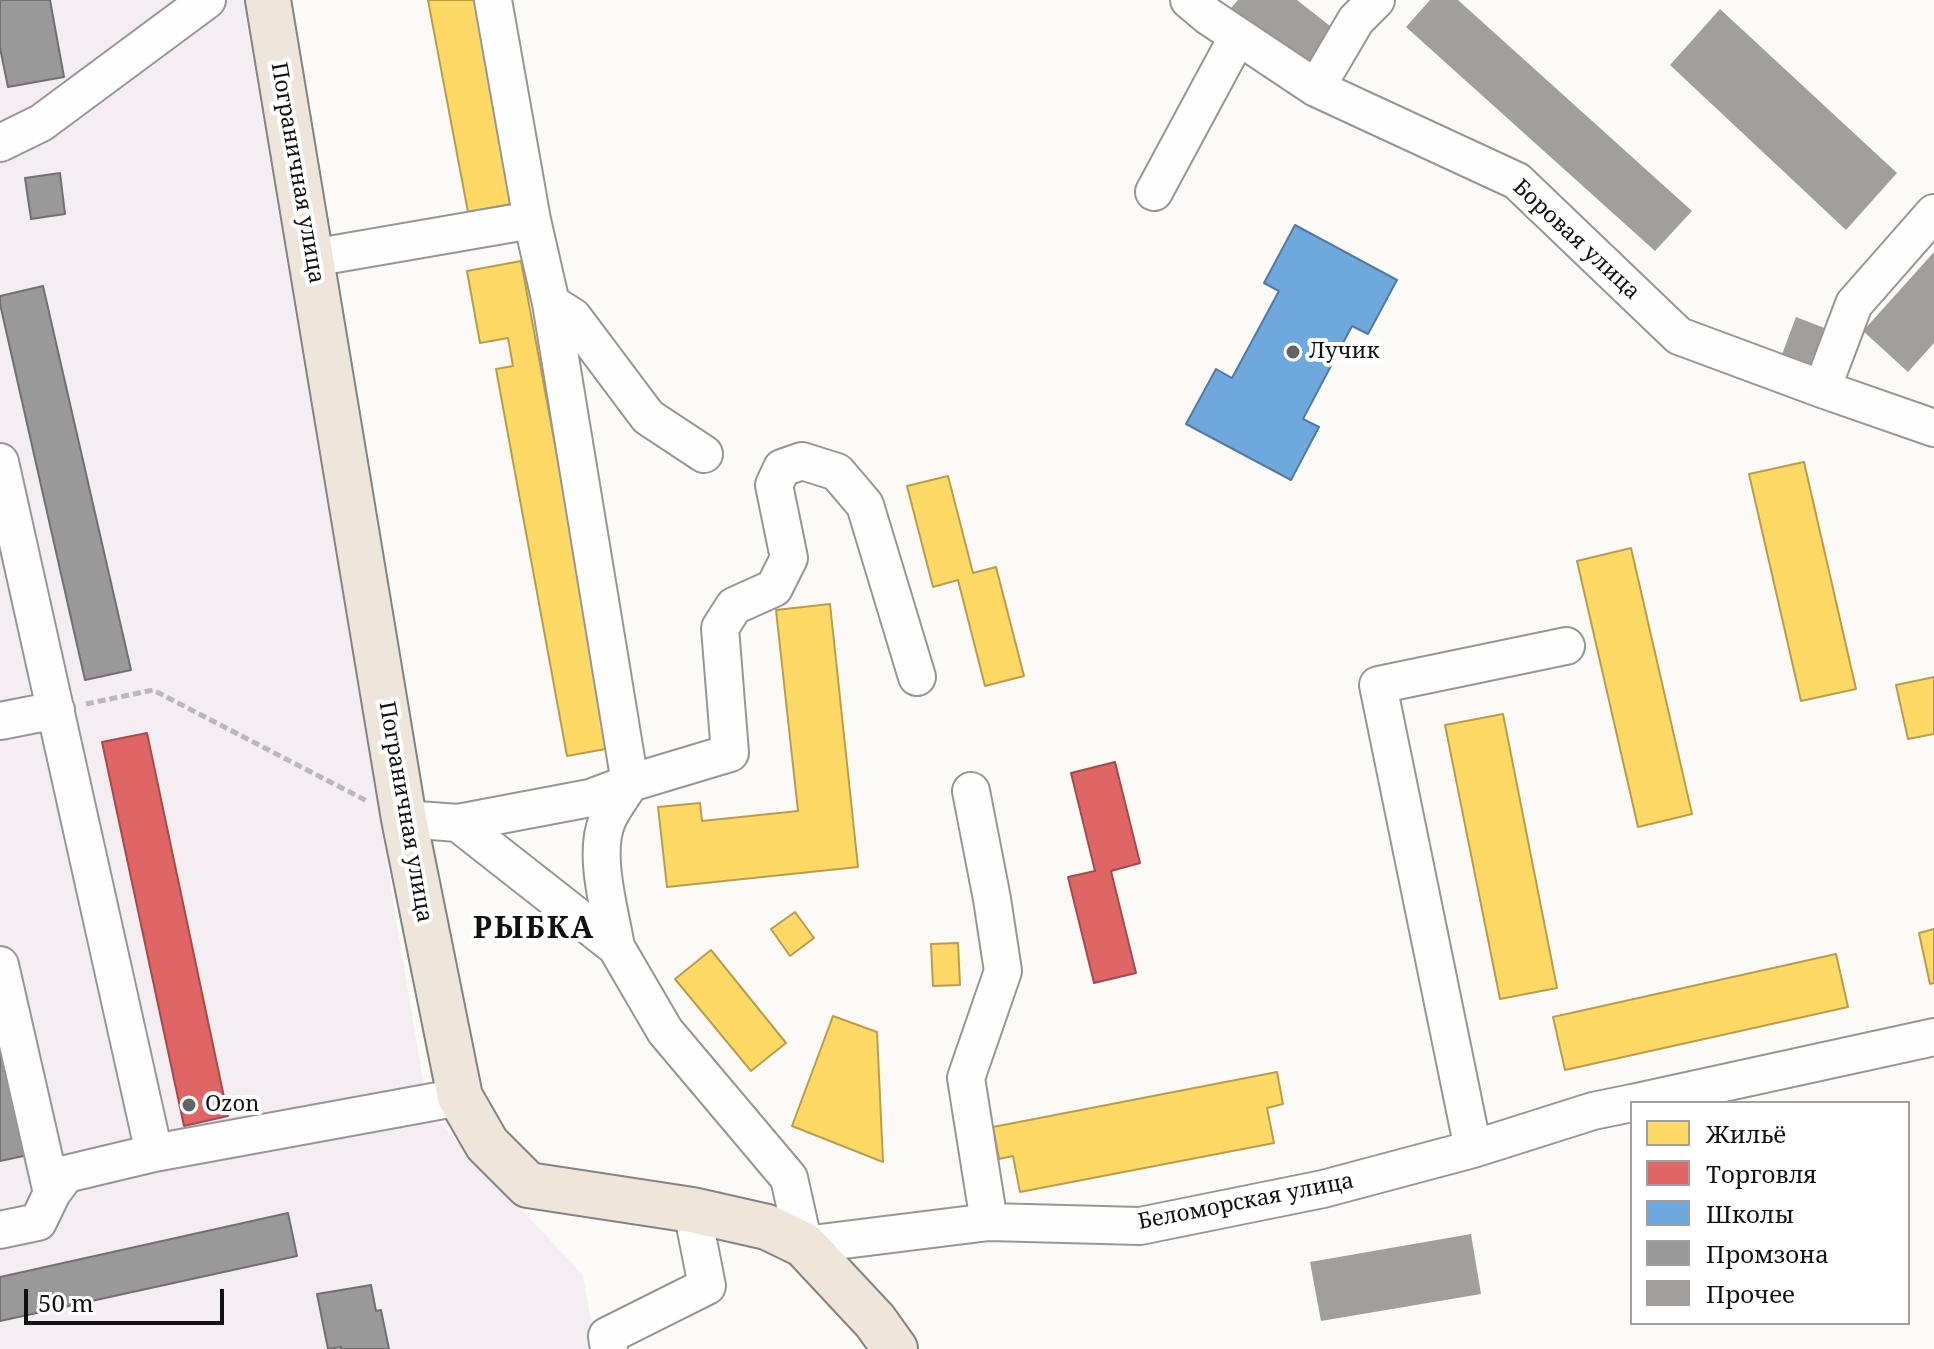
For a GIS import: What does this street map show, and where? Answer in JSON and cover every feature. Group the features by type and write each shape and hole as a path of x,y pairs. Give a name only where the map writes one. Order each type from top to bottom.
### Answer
{"main road":[{"name":"Пограничная улица","path":"268,0 404,819 460,1097 487,1144 528,1185 692,1210 767,1227 804,1245 875,1321 895,1349"}],"street":[{"path":"0,143 41,123 207,0"},
{"path":"493,0 532,220 551,303 630,783 607,821 602,846 616,947 665,1031 789,1178 804,1245"},
{"path":"1316,88 1356,20 1376,0"},
{"name":"Боровая улица","path":"1204,5 1238,36 1316,88 1517,181 1679,336 1934,428"},
{"path":"1154,192 1238,36"},
{"path":"1822,389 1854,304 1934,213"},
{"path":"312,258 532,220"},
{"path":"551,303 573,317 648,417 704,454"},
{"path":"404,819 458,823 590,798 730,753 720,628 734,606 774,588 789,558 774,485 782,468 802,461 837,472 865,505 917,677"},
{"path":"0,462 154,1153"},
{"path":"1473,1149 1378,685 1566,646"},
{"path":"0,721 56,710"},
{"path":"971,791 1003,971 966,1078 989,1222"},
{"path":"458,823 616,947"},
{"path":"0,965 52,1193"},
{"name":"Беломорская улица","path":"1641,1101 1934,1037"},
{"path":"0,1230 38,1222 52,1193 66,1174 154,1153 460,1097"},
{"name":"Беломорская улица","path":"804,1245 989,1222 1140,1226 1323,1189 1473,1149 1593,1111 1630,1103"},
{"path":"609,1349 607,1336 707,1286 692,1210"}],"path":[{"path":"56,710 153,690 404,819"}],"shaded area":[{"path":"0,0 243,0 428,1110 583,1275 596,1349 0,1349"}],"building: Жильё":[{"path":"428,0 479,0 517,203 468,212"},
{"path":"521,261 611,748 567,756 496,369 513,366 508,338 480,343 467,271"},
{"path":"1804,462 1856,689 1801,701 1749,474"},
{"path":"948,476 973,573 996,567 1024,676 985,686 958,580 933,587 907,486"},
{"path":"1631,548 1692,814 1638,827 1577,561"},
{"path":"830,604 858,867 667,887 658,807 700,803 702,821 798,811 776,610"},
{"path":"1934,677 1934,734 1908,739 1896,685"},
{"path":"1503,714 1557,988 1500,999 1445,725"},
{"path":"795,912 814,938 790,956 771,929"},
{"path":"1934,929 1934,983 1930,984 1919,933"},
{"path":"958,943 960,985 933,986 931,944"},
{"path":"711,950 786,1043 751,1071 675,979"},
{"path":"1836,954 1848,1007 1565,1070 1553,1017"},
{"path":"833,1016 877,1032 883,1162 792,1126"},
{"path":"1277,1072 1283,1104 1267,1108 1274,1143 1020,1192 1013,1156 999,1159 993,1127"}],"building: Торговля":[{"path":"147,733 228,1116 184,1126 102,742"},
{"path":"1115,762 1140,863 1111,871 1136,973 1094,983 1068,877 1095,871 1071,773"}],"building: Школы":[{"name":"Лучик","path":"1295,225 1397,280 1368,334 1352,326 1303,419 1319,427 1291,480 1186,424 1216,369 1232,378 1279,291 1264,283"}],"building: Промзона":[{"path":"0,0 50,0 64,77 8,87 0,48"},
{"path":"60,173 65,214 31,219 25,178"},
{"path":"43,286 131,670 85,680 0,304 0,296"},
{"path":"0,1034 28,1155 0,1161"},
{"path":"288,1213 297,1256 0,1321 0,1277"},
{"path":"371,1285 376,1311 381,1310 389,1349 328,1349 317,1294"}],"building: Прочее":[{"path":"1238,0 1297,0 1339,33 1310,70 1231,8"},
{"path":"1430,0 1458,0 1692,211 1655,251 1406,27"},
{"path":"1720,9 1897,173 1846,230 1670,65"},
{"path":"1934,252 1934,343 1908,372 1863,331"},
{"path":"1796,317 1827,329 1812,370 1781,357"},
{"path":"1471,1234 1481,1294 1321,1321 1310,1262"}],"place":[{"name":"Лучик","path":"1293,352"},
{"name":"Ozon","path":"189,1105"}],"district":[{"name":"РЫБКА","path":"534,929"}]}
